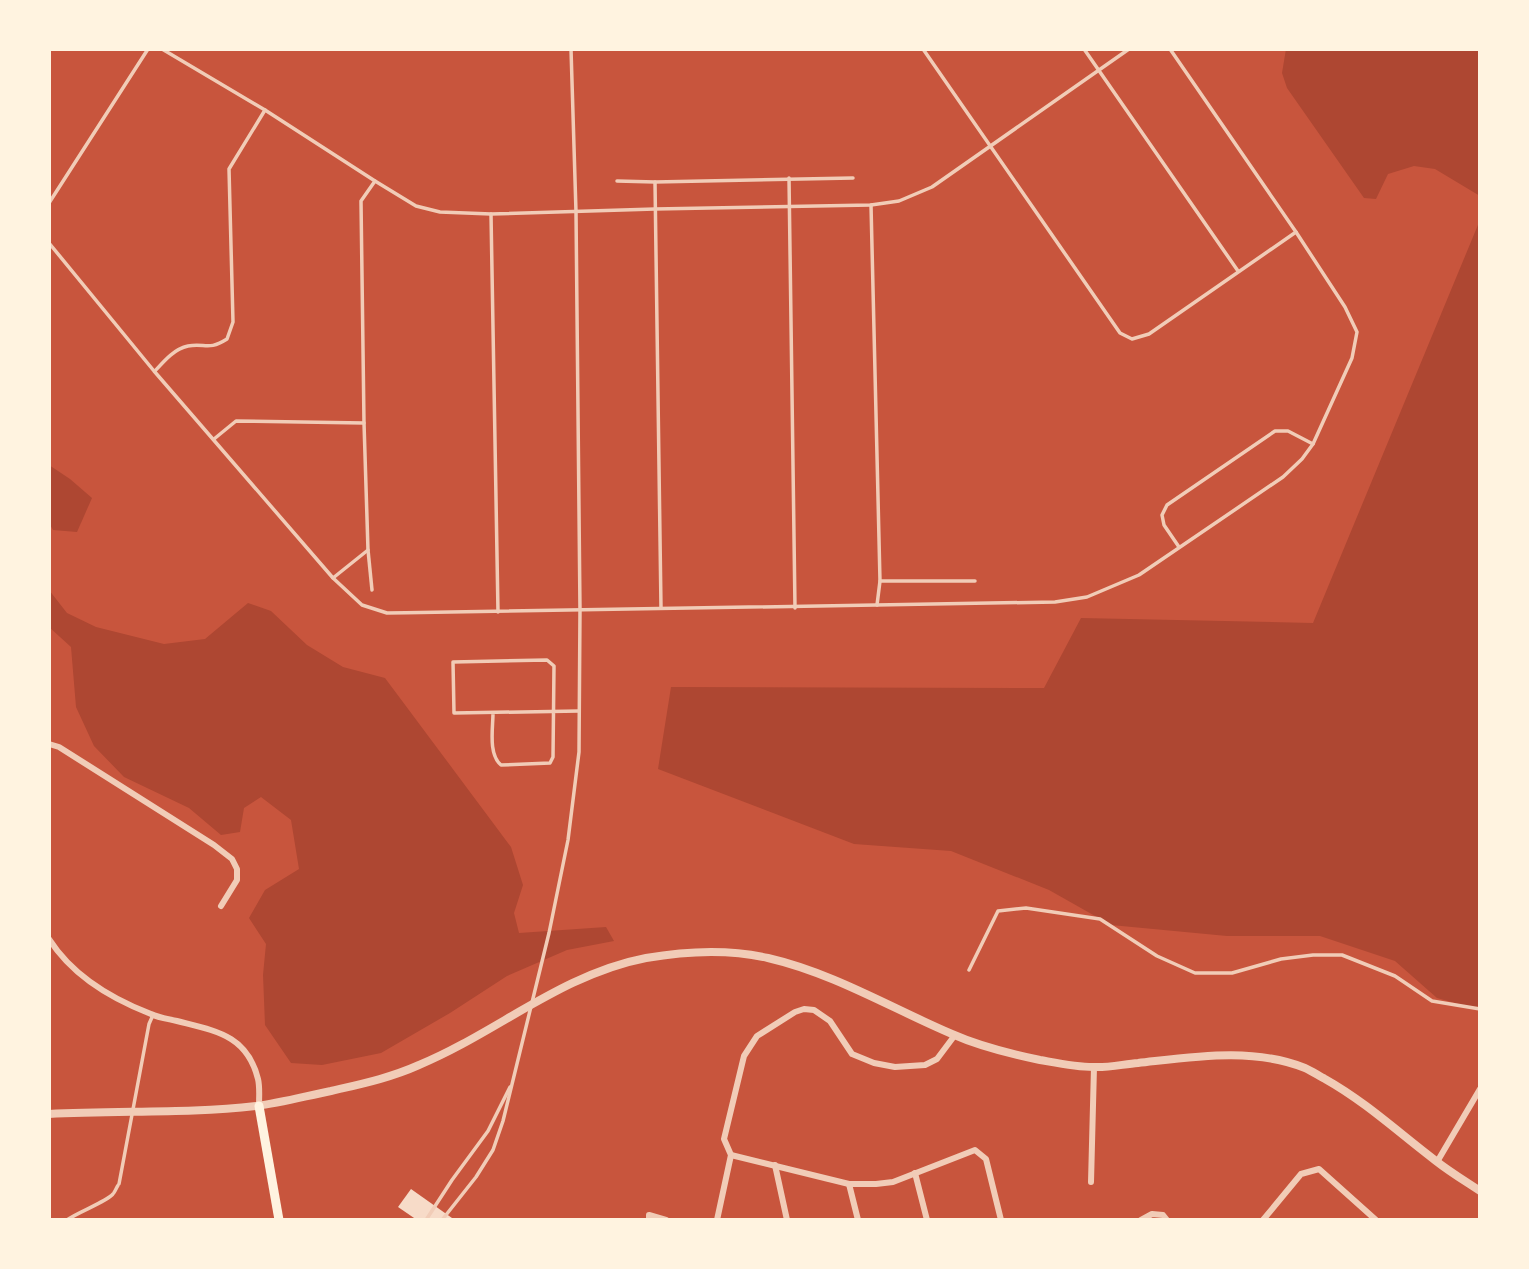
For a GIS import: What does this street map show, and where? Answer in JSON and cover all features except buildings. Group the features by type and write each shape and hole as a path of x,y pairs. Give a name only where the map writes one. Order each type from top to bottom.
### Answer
{"main road":[{"path":"259,1106 279,1220"}],"street":[{"path":"49,744 59,747 232,859 237,869 237,880 221,906"},
{"path":"49,939 77,972 106,993 153,1015 215,1031 234,1040 250,1057 259,1081 259,1106"},
{"path":"49,1114 211,1110 259,1106 379,1080 420,1065 466,1043 522,1009 610,968 642,958 675,954 739,953 769,958 812,971 955,1035 1039,1060 1094,1068 1187,1057 1238,1055 1268,1058 1305,1068 1350,1093 1437,1162 1480,1191"},
{"path":"717,1220 731,1154 724,1139 744,1056 757,1036 795,1012 814,1010 830,1021 852,1054 895,1068 925,1065 937,1059 955,1035"},
{"path":"1091,1182 1094,1068"},
{"path":"1437,1162 1480,1089"},
{"path":"731,1154 849,1184 876,1184 893,1182 975,1150 986,1159 1001,1220"},
{"path":"775,1166 787,1220"},
{"path":"1266,1219 1301,1174 1319,1169 1376,1220"},
{"path":"915,1173 928,1220"},
{"path":"849,1184 858,1220"},
{"path":"1141,1220 1152,1214 1163,1215 1167,1220"},
{"path":"649,1220 649,1215 666,1220"}],"lane":[{"path":"49,203 148,49"},
{"path":"162,49 265,110 416,206 440,212 491,214 871,205 899,201 932,187 1129,49"},
{"path":"442,1220 476,1177 493,1150 503,1121 549,933 568,840 579,752 576,212 571,49"},
{"path":"923,49 1120,332 1132,339 1149,334 1296,232"},
{"path":"1084,49 1238,271"},
{"path":"49,243 154,371 333,578 362,605 387,613 498,612 1055,602 1087,597 1139,575 1283,477 1302,459 1313,444 1352,358 1357,332 1345,307 1296,232 1170,49"},
{"path":"154,371 173,353 187,346 216,346 227,340 233,322 229,169 265,110"},
{"path":"789,178 796,608"},
{"path":"617,181 853,178"},
{"path":"372,590 364,423 361,201 375,181"},
{"path":"655,182 661,608"},
{"path":"49,189 55,192"},
{"path":"871,205 880,581 877,605"},
{"path":"491,214 498,612"},
{"path":"214,439 236,421 364,423"},
{"path":"1179,547 1164,524 1162,516 1167,505 1275,431 1288,431 1313,444"},
{"path":"333,578 368,550"},
{"path":"880,581 975,581"},
{"path":"493,713 496,762 500,765 550,763 553,757 553,711 554,666 547,660 453,662 454,713 493,713 553,711 579,711"},
{"path":"969,970 998,911 1026,908 1100,919 1157,956 1195,973 1232,973 1281,959 1342,955 1395,976 1432,1001 1480,1009"},
{"path":"67,1220 104,1201 113,1194 118,1184 138,1077 153,1015"},
{"path":"426,1220 488,1131 514,1079"}],"shaded area":[{"path":"1286,49 1480,49 1480,196 1435,169 1414,166 1388,174 1376,199 1364,198 1287,88 1282,73"},
{"path":"1480,220 1480,1010 1437,998 1395,961 1320,936 1227,936 1111,925 1049,890 951,851 854,844 658,769 671,687 1044,688 1081,618 1313,623"},
{"path":"49,465 92,498 77,532 53,530 49,523"},
{"path":"49,590 67,613 96,627 164,644 205,639 248,603 271,611 307,645 343,667 385,678 511,847 523,885 514,913 519,933 606,927 614,941 567,950 507,976 381,1053 322,1065 291,1063 265,1025 263,975 266,944 249,918 265,890 299,869 291,820 261,797 244,808 240,832 221,835 189,808 124,777 94,746 76,707 71,647 49,627"}]}
